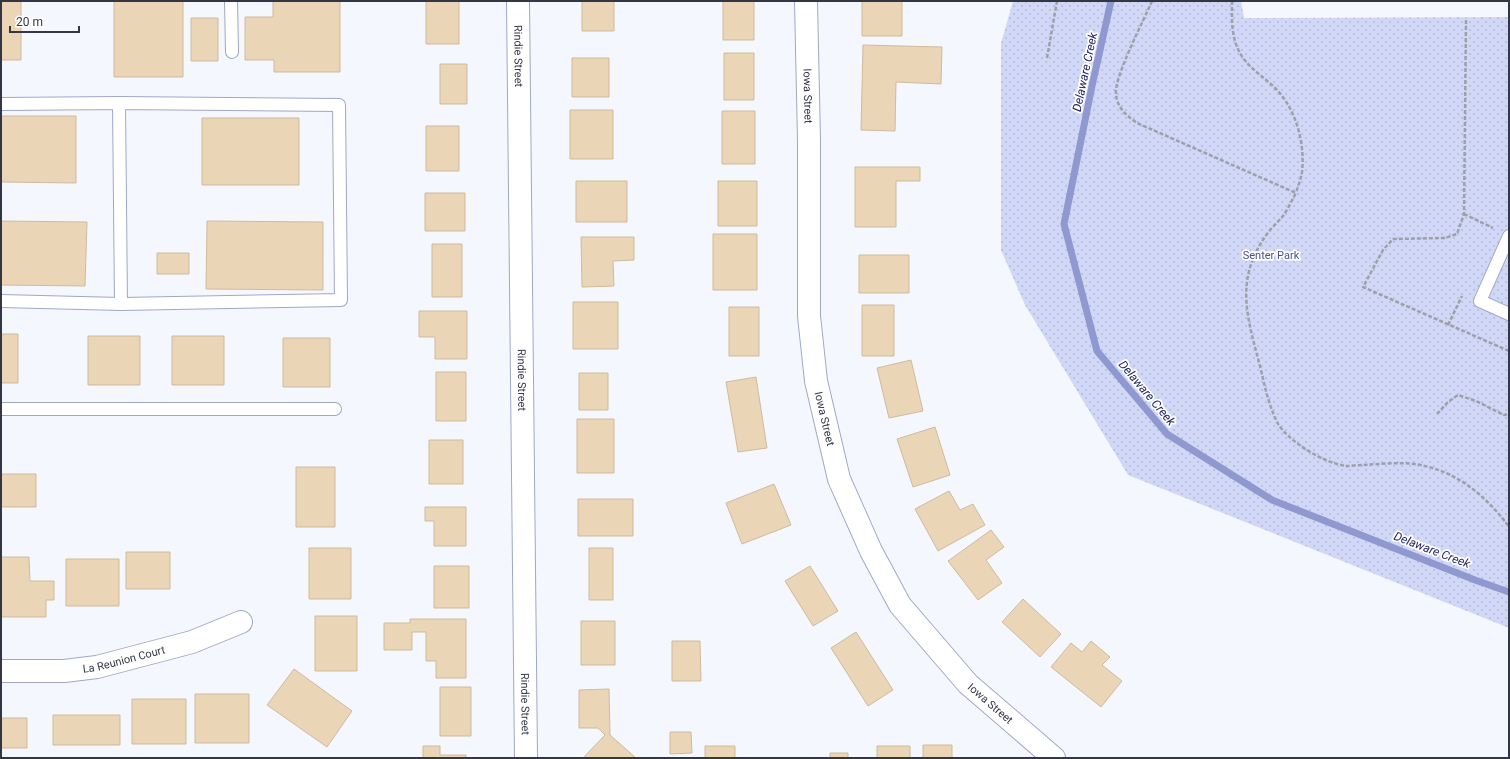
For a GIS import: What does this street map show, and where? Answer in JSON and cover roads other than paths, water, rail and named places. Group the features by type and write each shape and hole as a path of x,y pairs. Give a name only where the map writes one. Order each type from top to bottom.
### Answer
{"street":[{"name":"Rindie Street","path":"518,1 526,758"},
{"name":"Iowa Street","path":"806,1 810,316 816,381 839,479 870,551 900,605 968,684 1054,758"},
{"name":"La Reunion Court","path":"1,671 64,671 97,666 192,642 241,622"}],"lane":[{"path":"231,1 232,52"},
{"path":"119,103 121,304"},
{"path":"1,104 119,103 339,105 341,300 121,304 1,301"},
{"path":"1509,236 1480,301 1509,314"},
{"path":"1,409 335,409"}],"waterway":[{"name":"Delaware Creek","path":"1111,1 1064,224 1097,351 1167,434 1272,500 1509,592"}],"park label":[{"name":"Senter Park","path":"1271,255"}]}
